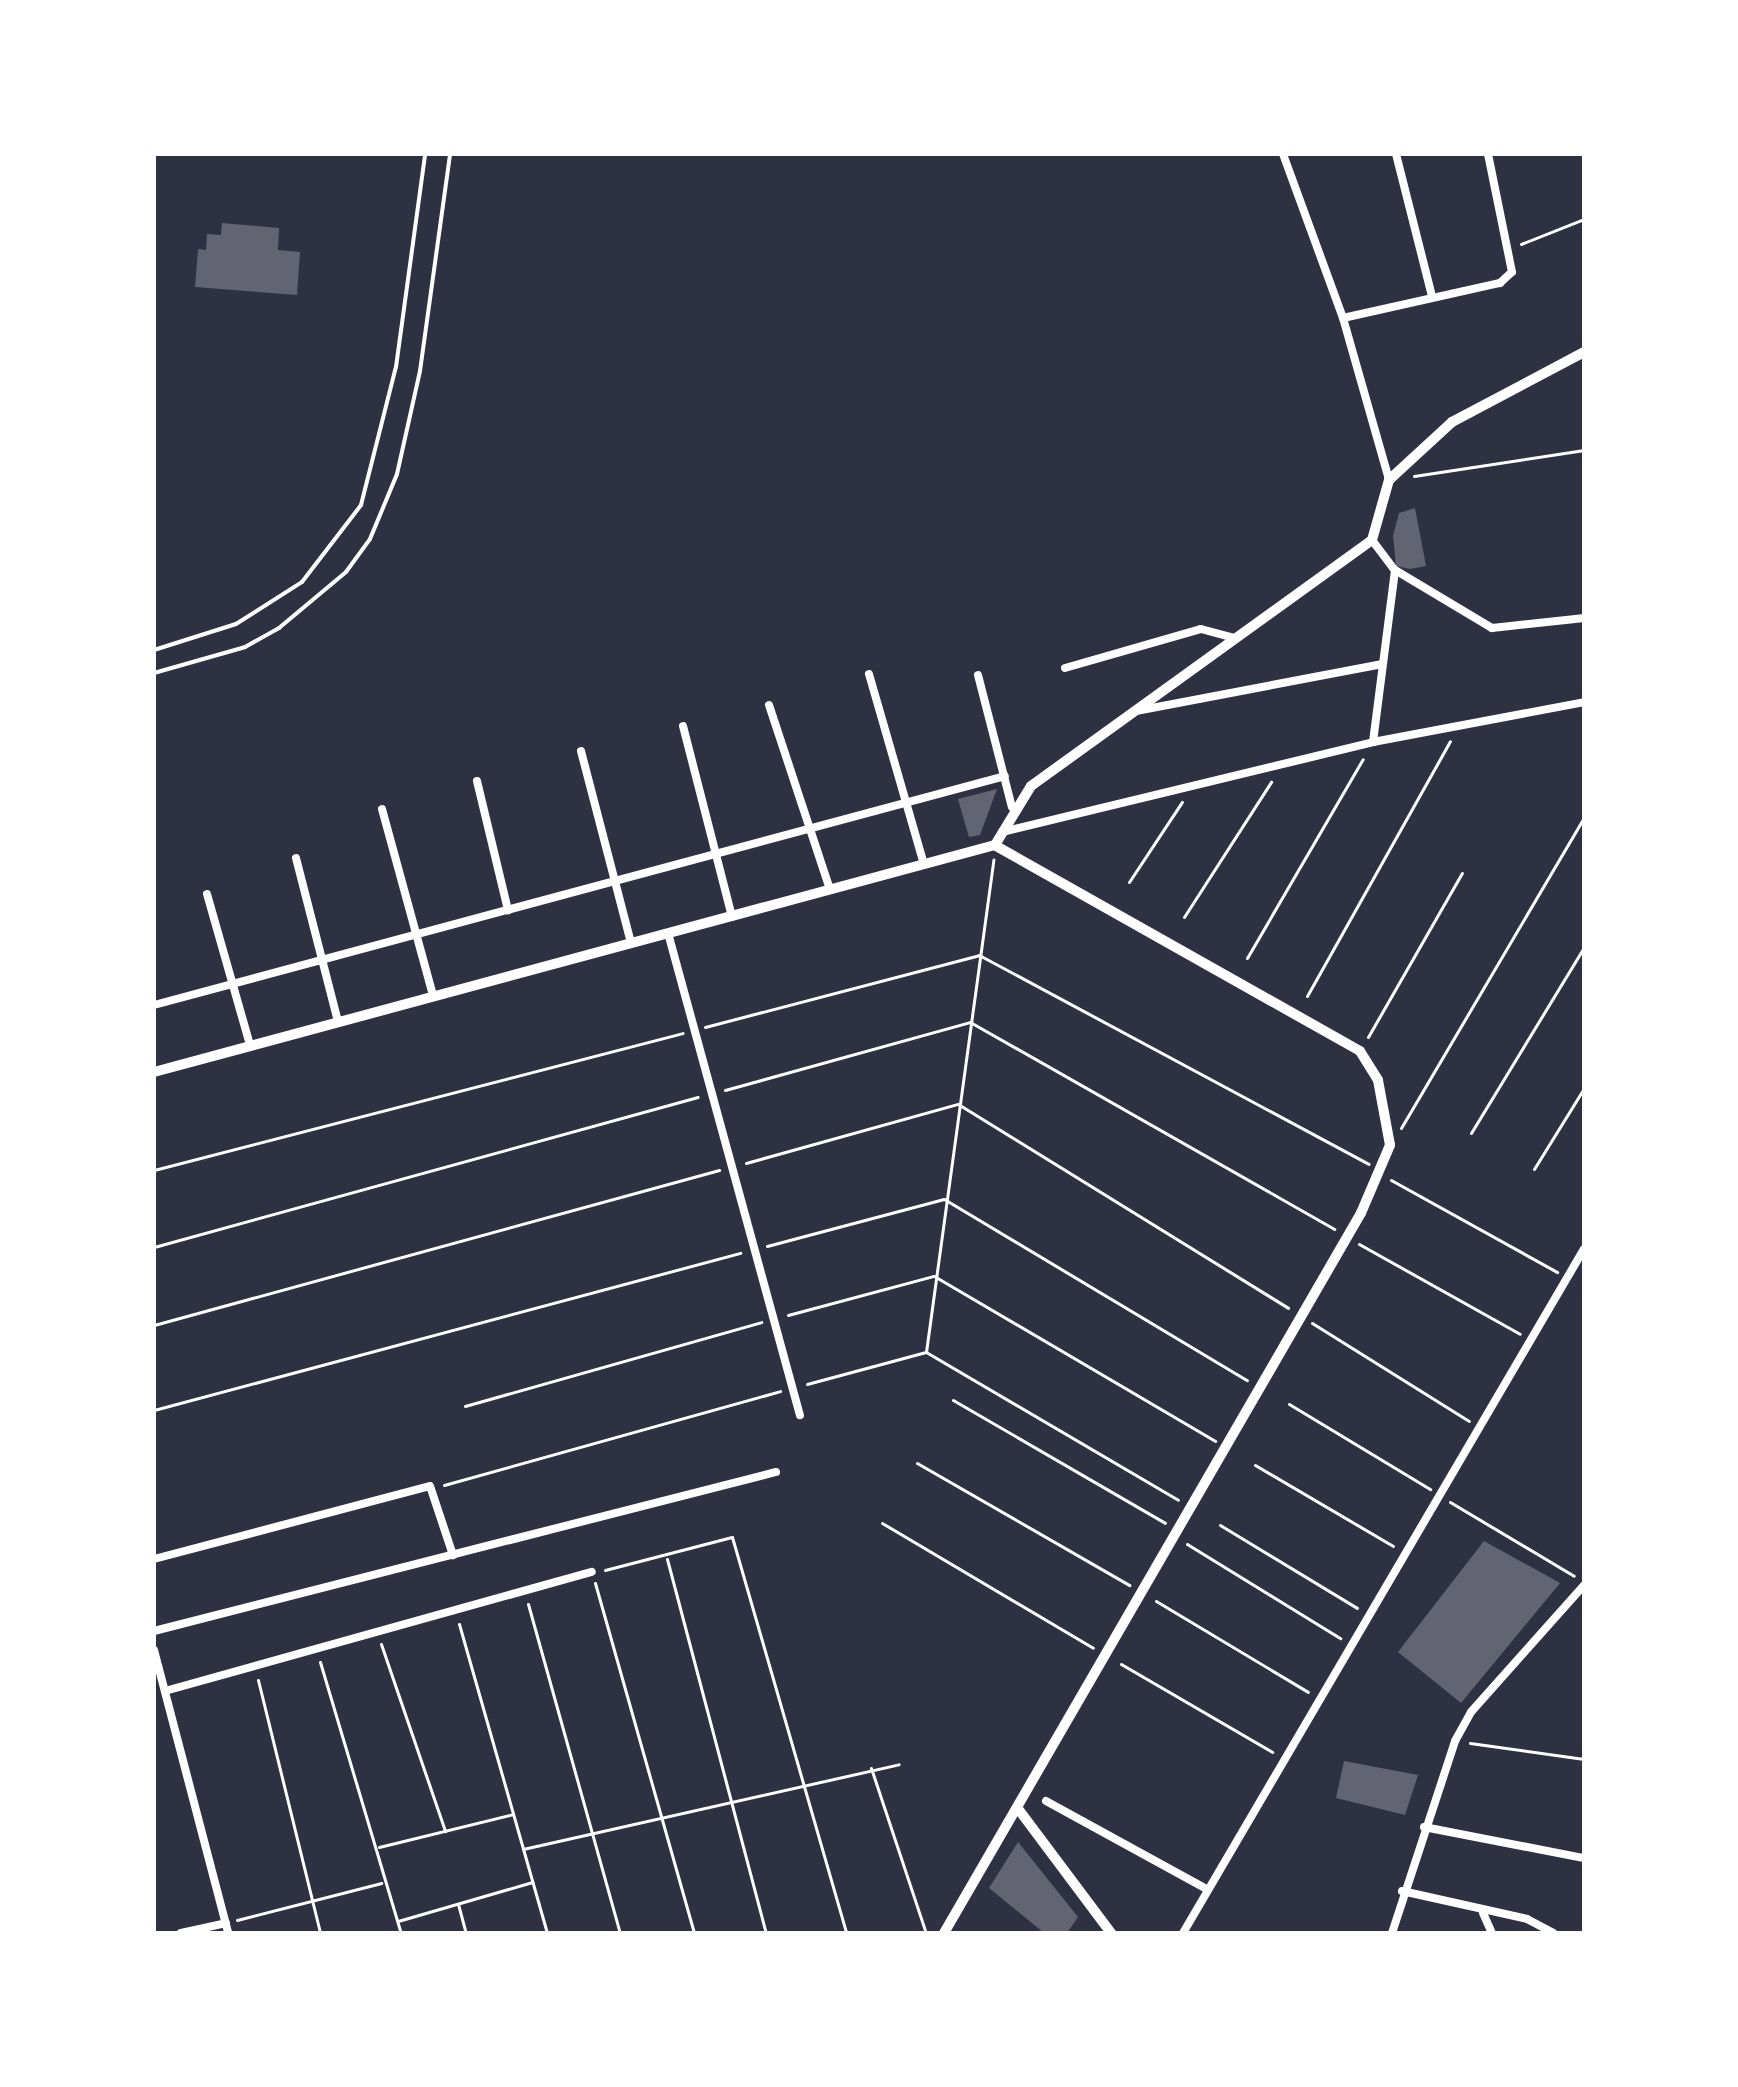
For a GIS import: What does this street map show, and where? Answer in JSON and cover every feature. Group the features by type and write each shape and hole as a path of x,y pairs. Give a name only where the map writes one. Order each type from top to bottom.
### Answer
{"street":[{"path":"1283,154 1343,318 1389,480"},
{"path":"1396,154 1432,296"},
{"path":"1343,318 1500,283 1516,261 1488,154"},
{"path":"995,845 1012,807 1131,712 1372,540 1389,480 1452,422 1584,352"},
{"path":"1372,540 1395,570 1492,628 1584,618"},
{"path":"1373,742 1395,570"},
{"path":"1065,668 1201,629 1235,638"},
{"path":"1131,712 1383,664"},
{"path":"869,674 924,864"},
{"path":"978,675 1012,807"},
{"path":"1001,832 1280,768 1373,742 1584,702"},
{"path":"769,705 830,889"},
{"path":"683,726 732,917"},
{"path":"581,751 631,943"},
{"path":"154,1005 1005,776"},
{"path":"477,781 508,910"},
{"path":"382,809 433,996"},
{"path":"154,1072 995,845 1360,1051 1378,1080 1390,1145 1383,1171 1352,1240 1261,1388 1019,1810 944,1933"},
{"path":"296,858 338,1022"},
{"path":"207,894 250,1045"},
{"path":"668,933 800,1415"},
{"path":"1183,1933 1205,1888 1584,1249"},
{"path":"154,1631 776,1472"},
{"path":"154,1559 435,1487 453,1555"},
{"path":"165,1691 592,1572"},
{"path":"1392,1933 1402,1891 1424,1827 1455,1741 1471,1712 1584,1585"},
{"path":"154,1650 228,1933"},
{"path":"1046,1801 1205,1888"},
{"path":"1019,1810 1111,1933"},
{"path":"1424,1827 1584,1858"},
{"path":"1402,1891 1483,1913 1527,1919 1553,1933"},
{"path":"1483,1913 1492,1933"},
{"path":"181,1933 226,1923"}],"lane":[{"path":"154,650 236,624 302,582 361,505 396,367 425,154"},
{"path":"154,673 231,652 279,628 346,572 384,515 420,371 450,154"}],"path":[{"path":"1512,248 1584,219"},
{"path":"1389,480 1584,450"},
{"path":"1307,996 1458,727"},
{"path":"1247,958 1373,742"},
{"path":"1184,917 1280,768"},
{"path":"1129,882 1191,789"},
{"path":"1390,1145 1584,817"},
{"path":"926,1352 944,1199 995,845"},
{"path":"1360,1051 1462,873"},
{"path":"1471,1133 1584,947"},
{"path":"154,1170 979,955 1383,1171"},
{"path":"154,1247 970,1022 1530,1340"},
{"path":"1534,1169 1584,1088"},
{"path":"1391,1180 1568,1277"},
{"path":"154,1410 944,1199 1261,1388"},
{"path":"465,1406 934,1276 1226,1448"},
{"path":"1312,1323 1479,1427"},
{"path":"435,1487 926,1352 1192,1508"},
{"path":"953,1400 1178,1531"},
{"path":"917,1463 1143,1593"},
{"path":"1255,1465 1404,1553"},
{"path":"882,1523 1107,1656"},
{"path":"1220,1525 1368,1614"},
{"path":"694,1933 592,1572 667,1559 732,1537 846,1933"},
{"path":"1187,1544 1350,1644"},
{"path":"667,1559 766,1933"},
{"path":"525,1592 595,1833 620,1933"},
{"path":"1156,1601 1318,1698"},
{"path":"454,1609 547,1933"},
{"path":"378,1633 445,1831"},
{"path":"316,1651 379,1847 381,1883 401,1933"},
{"path":"1121,1664 1283,1758"},
{"path":"255,1668 320,1933"},
{"path":"1455,1741 1584,1759"},
{"path":"523,1849 899,1764"},
{"path":"871,1768 926,1933"},
{"path":"379,1847 513,1814"},
{"path":"398,1921 532,1882"},
{"path":"226,1923 381,1883"},
{"path":"458,1904 466,1933"}],"building":[{"path":"222,223 279,228 278,250 300,252 297,295 195,287 198,249 206,250 207,234 221,235"},
{"path":"1415,508 1426,566 1410,569 1396,566 1393,536 1399,513"},
{"path":"997,789 980,835 969,837 958,799"},
{"path":"1484,1541 1560,1583 1461,1703 1398,1652"},
{"path":"1344,1761 1418,1775 1405,1815 1336,1798"},
{"path":"1018,1842 1078,1917 1067,1933 1044,1933 989,1888"}]}
